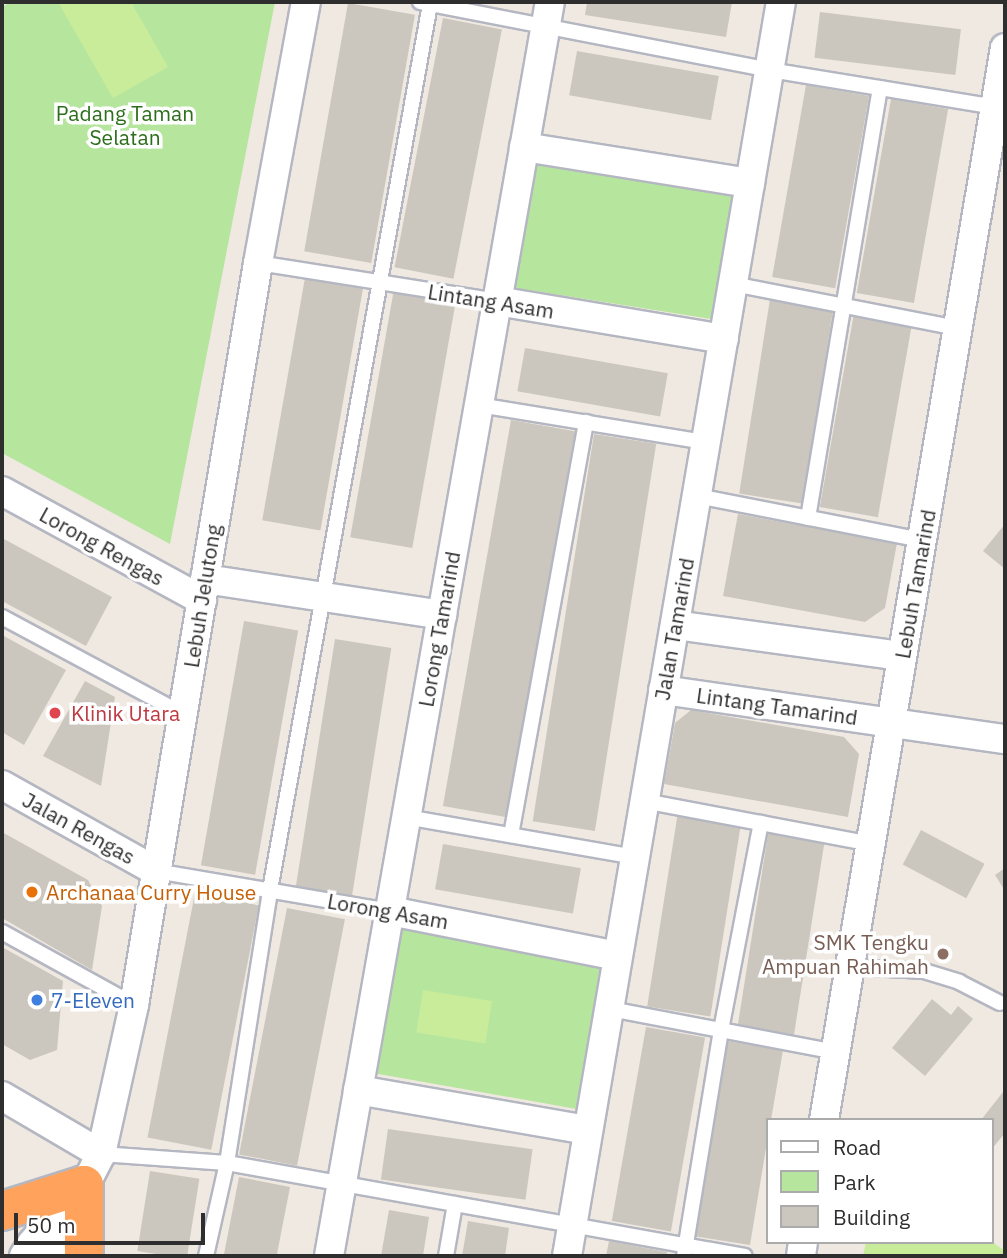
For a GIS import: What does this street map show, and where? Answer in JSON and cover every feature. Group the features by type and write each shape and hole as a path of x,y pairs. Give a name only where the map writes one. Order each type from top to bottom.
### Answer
{"highway":[{"path":"2,1211 92,1170 84,1256"}],"street":[{"name":"Lebuh Jelutong","path":"49,1256 92,1170 134,1005 258,263 306,2"},
{"name":"Jalan Tamarind","path":"566,1256 781,2"},
{"name":"Lorong Tamarind","path":"329,1256 548,14"},
{"name":"Lebuh Tamarind","path":"824,1118 995,107 1003,79 1005,48"},
{"path":"524,146 750,183"},
{"name":"Lintang Asam","path":"497,302 724,339"},
{"name":"Lorong Rengas","path":"2,491 203,590 322,597 442,615"},
{"path":"675,625 902,656"},
{"name":"Lintang Tamarind","path":"663,690 1005,739"},
{"name":"Jalan Rengas","path":"2,785 156,870"},
{"name":"Lorong Asam","path":"390,911 618,956"},
{"path":"358,1090 588,1130"},
{"path":"2,1096 92,1170 24,1256"}],"lane":[{"path":"206,1256 227,1163 270,890 379,283 425,3 548,14 770,70 995,107"},
{"path":"808,518 880,88"},
{"name":"Lintang Asam","path":"258,263 497,302"},
{"path":"733,284 958,328"},
{"path":"479,405 706,442"},
{"path":"511,835 586,422"},
{"path":"697,496 922,540"},
{"path":"2,617 183,714"},
{"path":"644,801 871,844"},
{"path":"406,817 635,857"},
{"path":"685,1251 721,1030 761,823"},
{"name":"Lorong Asam","path":"156,870 390,911"},
{"path":"2,932 134,1005"},
{"path":"850,967 924,971 959,982 1000,1003"},
{"path":"610,1009 835,1052"},
{"path":"92,1170 227,1163 572,1226 685,1251 745,1256"},
{"path":"446,1256 455,1204"}],"green space":[{"name":"Padang Taman Selatan","path":"11,2 275,2 170,544 2,453 2,7"},
{"path":"58,2 131,2 168,67 113,98"},
{"path":"532,155 735,187 715,320 511,287"},
{"path":"397,928 605,965 579,1109 371,1073"},
{"path":"423,990 492,1001 485,1043 416,1032"},
{"path":"993,1242 1005,1251 1005,1256 863,1256 866,1244"}],"building":[{"path":"587,2 732,2 726,37 585,15"},
{"path":"348,3 415,15 371,263 304,251"},
{"path":"820,12 961,29 955,75 814,58"},
{"path":"443,18 502,29 453,279 395,267"},
{"path":"577,51 719,76 711,120 569,95"},
{"path":"806,85 869,96 835,288 772,277"},
{"path":"891,99 948,109 914,303 857,293"},
{"path":"306,272 364,282 320,530 262,520"},
{"path":"394,289 456,300 412,548 350,537"},
{"path":"770,299 833,309 802,504 739,494"},
{"path":"854,313 912,323 878,517 820,507"},
{"path":"525,348 668,373 660,417 517,391"},
{"path":"511,420 575,431 507,817 443,806"},
{"path":"594,434 656,444 595,831 533,821"},
{"path":"738,514 897,543 885,608 865,622 723,596"},
{"path":"1005,524 1005,569 983,551"},
{"path":"2,538 112,597 86,646 2,601"},
{"path":"244,621 298,631 255,875 201,865"},
{"path":"2,635 66,670 24,745 2,732"},
{"path":"335,639 391,648 352,897 296,888"},
{"path":"85,681 115,697 101,786 43,756"},
{"path":"691,710 844,737 859,754 848,817 664,784 675,723"},
{"path":"678,812 741,822 710,1017 647,1007"},
{"path":"769,828 825,837 794,1034 738,1026"},
{"path":"921,830 985,864 966,898 903,864"},
{"path":"2,832 88,880 102,906 92,970 2,918"},
{"path":"443,844 581,868 573,914 435,889"},
{"path":"1005,868 1005,891 995,875"},
{"path":"195,893 259,905 211,1150 147,1137"},
{"path":"287,908 345,919 297,1166 239,1154"},
{"name":"7-Eleven","path":"2,947 63,981 57,1050 30,1060 2,1044"},
{"path":"932,999 951,1015 958,1006 973,1019 925,1076 892,1048"},
{"path":"646,1027 705,1037 671,1231 612,1221"},
{"path":"727,1041 783,1050 771,1118 766,1118 766,1148 750,1245 693,1236"},
{"path":"1003,1092 1005,1133 993,1148 993,1118 983,1118"},
{"path":"388,1129 533,1149 525,1200 381,1180"},
{"path":"150,1171 199,1179 187,1256 137,1251"},
{"path":"239,1177 290,1187 277,1256 224,1256"},
{"path":"389,1210 429,1217 423,1256 381,1256"},
{"path":"468,1221 509,1228 505,1256 462,1256"},
{"path":"609,1241 667,1252 666,1256 606,1256"}],"place":[{"name":"Klinik Utara","path":"55,713"},
{"name":"Archanaa Curry House","path":"32,892"},
{"name":"SMK Tengku Ampuan Rahimah","path":"943,954"},
{"name":"7-Eleven","path":"37,1000"}]}
